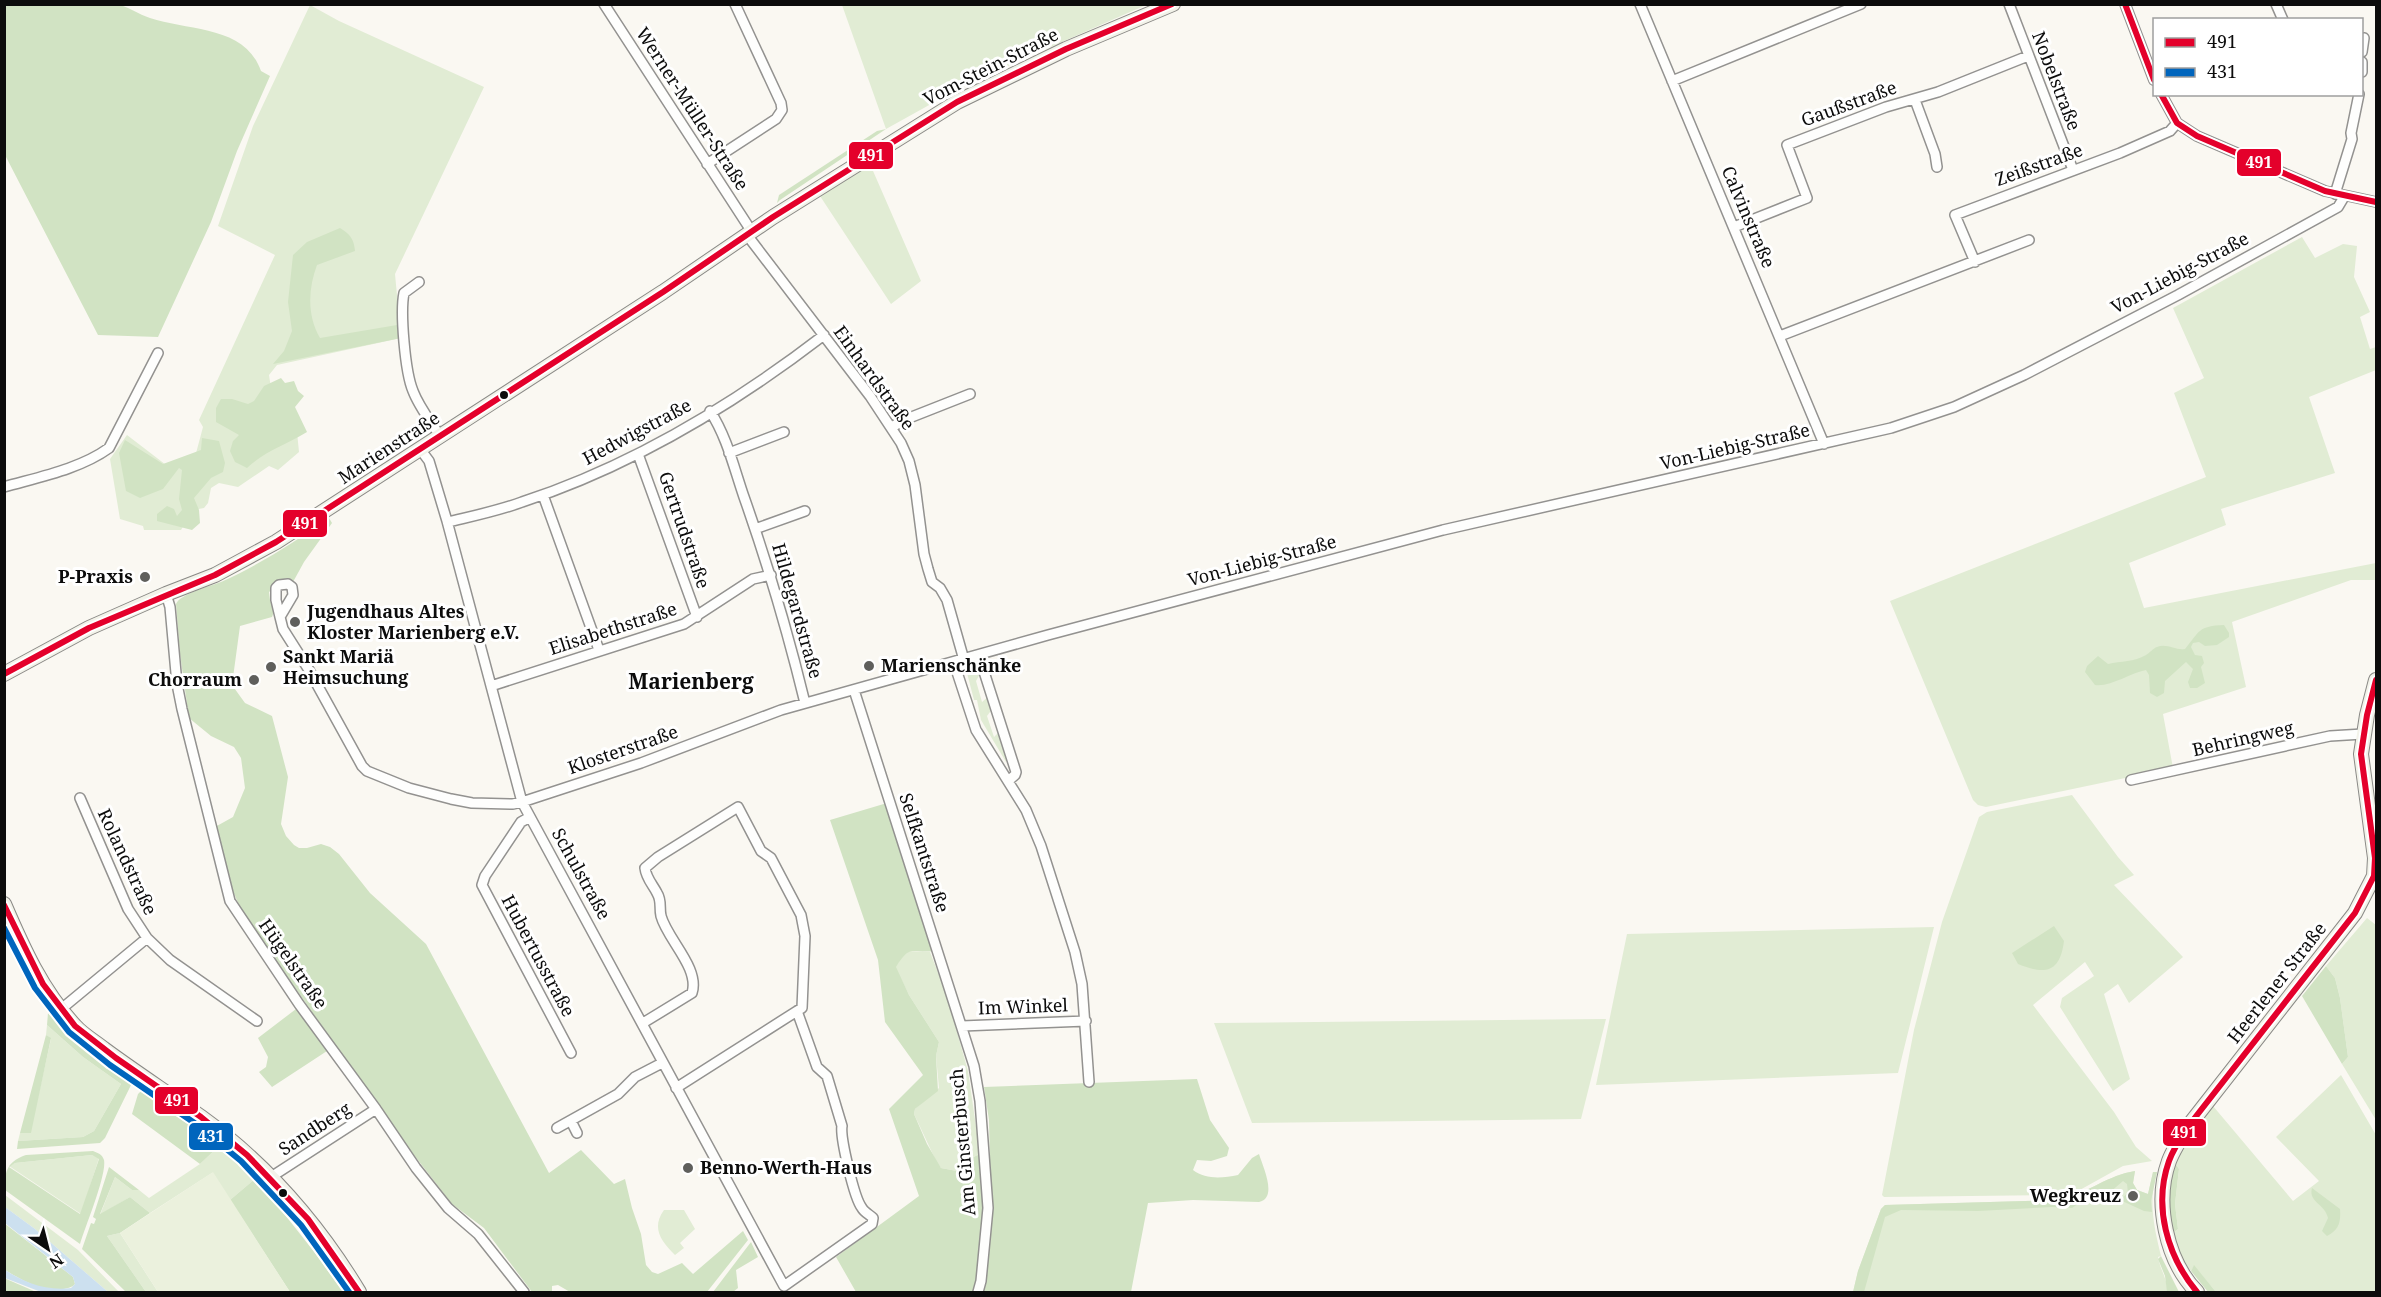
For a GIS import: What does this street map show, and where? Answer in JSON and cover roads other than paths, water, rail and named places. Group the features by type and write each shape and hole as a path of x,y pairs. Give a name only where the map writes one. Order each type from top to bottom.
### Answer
{"main road":[{"name":"Vom-Stein-Straße","path":"773,218 975,92 1066,49 1173,4"},
{"name":"Marienstraße","path":"4,674 89,628 215,575 276,542 773,218"},
{"name":"Heerlener Straße","path":"2195,1292 2179,1266 2164,1221 2164,1188 2169,1162 2190,1124 2349,921 2369,888 2374,876 2375,863 2361,754 2363,734 2376,680"},
{"path":"4,904 43,985 60,1010 77,1028 208,1122 272,1177 318,1229 359,1293"}],"street":[{"name":"Werner-Müller-Straße","path":"604,4 707,164 749,234"},
{"path":"707,164 776,119 782,110 781,103 735,4"},
{"name":"Calvinstraße","path":"1640,4 1824,444"},
{"path":"1672,81 1861,4"},
{"name":"Nobelstraße","path":"2009,4 2073,170"},
{"path":"2124,4 2153,77"},
{"path":"2276,4 2282,18"},
{"path":"2363,43 2364,38"},
{"name":"Gaußstraße","path":"1734,227 1807,198 1787,144 1886,107 1915,100 2028,56"},
{"path":"2162,96 2177,123 2218,147 2339,196 2376,202"},
{"path":"2339,196 2352,139 2358,96"},
{"name":"Gaußstraße","path":"1915,100 1935,154 1937,167"},
{"name":"Zeißstraße","path":"1974,262 1955,215 2170,131 2177,123"},
{"name":"Von-Liebig-Straße","path":"1058,633 1443,530 1862,436 1924,418 2000,386 2173,298 2338,207 2339,196"},
{"name":"Einhardstraße","path":"749,234 892,427 909,461 915,485 924,554 932,582 940,588 947,600 964,660"},
{"path":"1780,336 2030,240"},
{"path":"419,282 404,292 402,304 408,367 412,391 440,436"},
{"name":"Hedwigstraße","path":"448,522 543,495 638,454 676,434 791,360 824,335"},
{"path":"4,487 54,472 99,455 109,448 158,353"},
{"path":"892,427 970,394"},
{"name":"Hildegardstraße","path":"710,411 717,422 729,453 771,575 805,704"},
{"path":"729,453 784,432"},
{"name":"Schulstraße","path":"420,449 429,461 448,522 522,802 784,1286 858,1235 874,1221 862,1208 844,1155 842,1126 827,1076 817,1067 796,1011"},
{"name":"Gertrudstraße","path":"638,454 697,617"},
{"path":"543,495 599,650"},
{"name":"Hildegardstraße","path":"755,529 805,511"},
{"name":"Elisabethstraße","path":"491,686 656,633 697,617 746,582 759,576 771,575"},
{"name":"Hügelstraße","path":"166,594 170,607 177,684 182,709 230,901 412,1162 441,1200 478,1234 524,1293"},
{"name":"Klosterstraße","path":"280,617 283,629 367,771 409,788 452,799 472,803 513,804 641,763 781,710 1058,633"},
{"path":"979,656 1016,772 1008,781"},
{"path":"954,663 976,730 1026,810 1044,854 1075,952 1086,1021 1089,1082"},
{"name":"Selfkantstraße","path":"854,690 962,1026"},
{"name":"Behringweg","path":"2131,780 2330,736 2363,734"},
{"name":"Rolandstraße","path":"80,798 128,909 147,938 170,960 257,1021"},
{"path":"643,1023 692,993 694,987 692,976 661,915 662,902 645,874 645,868 658,857 738,807 761,851 771,858 801,915 805,936 802,1008 675,1088"},
{"name":"Hubertusstraße","path":"530,817 521,822 485,876 482,885 571,1053"},
{"name":"Rolandstraße","path":"60,1010 147,938"},
{"name":"Im Winkel","path":"962,1026 1086,1021"},
{"name":"Am Ginsterbusch","path":"962,1026 974,1066 980,1101 988,1208 978,1293"},
{"path":"558,1128 618,1095 635,1077 662,1063"},
{"name":"Sandberg","path":"272,1177 376,1109"},
{"path":"571,1121 577,1133"}],"water":[{"path":"5,1207 35,1229 108,1292 41,1292 5,1278 5,1270 20,1279 44,1287 62,1289 71,1288 75,1284 73,1277 5,1223"}],"place":[{"name":"P-Praxis","path":"145,577"},
{"name":"Jugendhaus Altes Kloster Marienberg e.V.","path":"295,622"},
{"name":"Marienschänke","path":"869,666"},
{"name":"Sankt Mariä Heimsuchung","path":"271,667"},
{"name":"Chorraum","path":"254,680"},
{"name":"Benno-Werth-Haus","path":"688,1168"},
{"name":"Wegkreuz","path":"2133,1196"}],"district":[{"name":"Marienberg","path":"691,682"}]}
